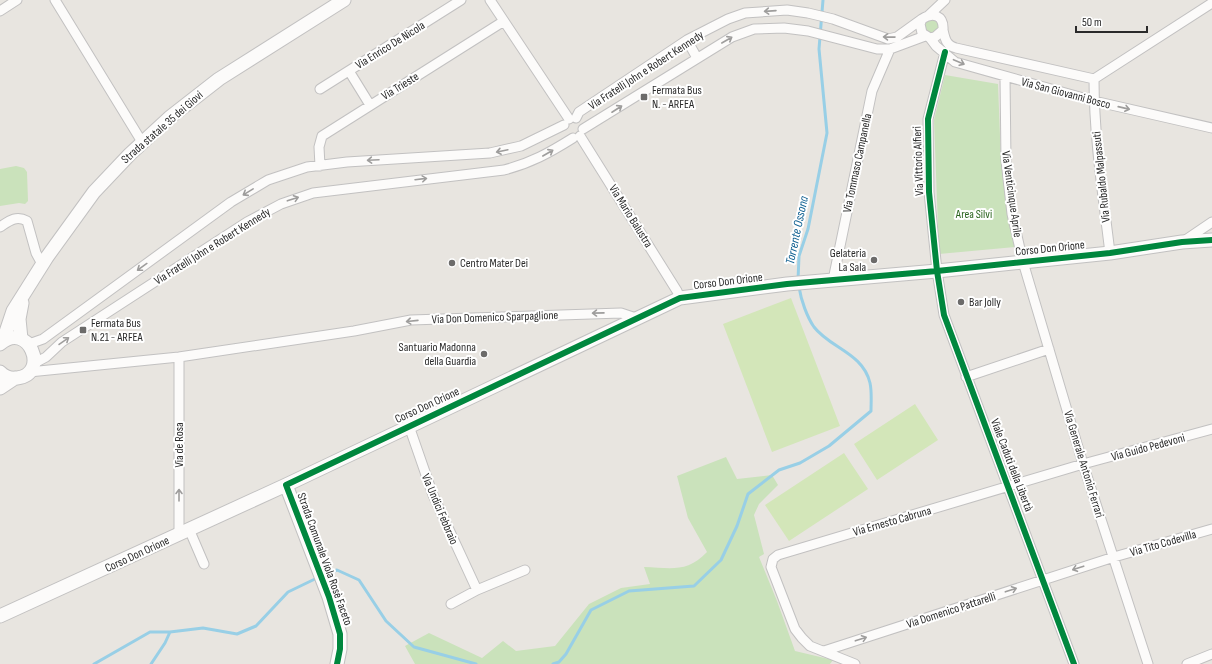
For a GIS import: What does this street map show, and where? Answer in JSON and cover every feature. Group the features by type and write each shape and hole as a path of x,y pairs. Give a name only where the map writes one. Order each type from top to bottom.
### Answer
{"street":[{"path":"0,11 17,0"},
{"path":"55,0 142,142"},
{"name":"Strada statale 35 dei Giovi","path":"2,342 9,318 42,264 70,224 94,192 142,142 219,79 344,0"},
{"name":"Via Enrico De Nicola","path":"320,89 461,0"},
{"path":"490,0 569,121"},
{"path":"928,37 920,28 925,17 945,0"},
{"path":"1094,79 1212,3"},
{"name":"Via Fratelli John e Robert Kennedy","path":"25,341 43,340 237,198 268,180 307,167 347,162 490,153 521,146 569,121 579,112 687,40 745,13 787,10 808,13 833,19 888,39 897,38 925,17"},
{"path":"925,17 935,15 940,18 943,24 942,30"},
{"name":"Via Trieste","path":"320,166 319,147 322,136 504,21"},
{"name":"Via Fratelli John e Robert Kennedy","path":"31,368 46,357 62,342 247,222 280,204 313,193 504,170 527,164 546,155 630,100 732,37 754,29 784,28 808,32 877,49 890,49 928,37 935,37 942,30"},
{"name":"Via San Giovanni Bosco","path":"942,30 945,40 949,46 1094,79"},
{"name":"Via San Giovanni Bosco","path":"928,37 954,62 1094,101 1212,128"},
{"path":"687,40 697,58"},
{"name":"Via Tommaso Campanella","path":"833,280 872,91 890,49"},
{"name":"Via Vittorio Alfieri","path":"937,272 929,192 928,119 944,52"},
{"path":"349,70 370,105"},
{"name":"Via Venticinque Aprile","path":"1005,77 1006,161 1012,214 1023,262"},
{"name":"Via Rubaldo Malpassuti","path":"1094,79 1094,101 1100,178 1110,253"},
{"path":"620,86 630,100"},
{"path":"569,121 581,122 579,134 565,134 569,121"},
{"name":"Via Mario Balustra","path":"579,134 680,298"},
{"path":"0,227 16,218 22,218 27,221 36,253 42,264"},
{"path":"1182,242 1212,222"},
{"name":"Corso Don Orione","path":"0,616 286,485 680,298 787,284 937,272 1110,253 1182,242 1212,240"},
{"name":"Via Generale Antonio Ferrari","path":"1023,262 1083,464 1148,664"},
{"name":"Viale Caduti della Libertà","path":"937,272 944,315 1009,486 1042,580 1074,664"},
{"name":"Strada statale 35 dei Giovi","path":"23,297 19,319 25,341 34,353 31,368"},
{"name":"Via Don Domenico Sparpaglione","path":"31,368 62,368 179,357 417,320 621,313 636,318"},
{"path":"2,342 9,338 25,341"},
{"path":"966,376 1049,349"},
{"path":"46,357 49,364 62,368"},
{"name":"Via de Rosa","path":"179,357 184,531"},
{"path":"0,388 31,368"},
{"path":"0,372 8,377 15,378"},
{"name":"Via Undici Febbraio","path":"409,426 433,495 477,590"},
{"name":"Via Guido Pedevoni","path":"1083,464 1212,429"},
{"name":"Via Ernesto Cabruna","path":"824,651 810,646 795,629 771,567 773,559 778,555 1083,464"},
{"name":"Strada Comunale Viola Rosè Faceto","path":"286,485 317,566 340,634 340,649 337,664"},
{"name":"Via Tito Codevilla","path":"1114,557 1212,529"},
{"path":"184,531 204,564"},
{"name":"Via Domenico Pattarelli","path":"824,651 1114,557"},
{"path":"451,604 477,590 525,570"},
{"path":"824,651 855,664"},
{"path":"1187,664 1212,654"}],"green space":[{"path":"929,19 935,19 939,23 939,29 935,33 929,33 925,29 925,23"},
{"name":"Area Silvi","path":"945,75 998,84 1001,162 1015,247 939,254 934,120"},
{"path":"16,166 24,168 27,172 28,201 25,204 19,203 0,206 0,169"},
{"path":"791,298 840,426 772,452 723,324"},
{"path":"915,404 938,440 877,480 854,444"},
{"path":"844,453 868,489 789,541 765,505"},
{"path":"726,457 737,479 772,475 778,485 759,504 754,515 764,554 759,557 795,651 833,660 830,664 415,664 405,646 429,633 482,658 503,641 516,651 555,646 589,604 621,588 650,584 644,567 678,568 700,559 707,552 688,518 677,476"}],"waterway":[{"name":"Torrente Ossona","path":"798,280 799,256 808,229 827,133 819,49 823,0"},
{"name":"Torrente Ossona","path":"553,664 559,662 566,654 591,610 629,591 694,586 721,560 737,526 748,494 779,470 800,463 829,446 871,411 871,386 866,373 861,365 814,327 805,308 799,287"},
{"name":"Torrente Ossona","path":"324,575 337,570 359,580 386,621 414,647 476,664"},
{"name":"Torrente Ossona","path":"94,664 150,632 170,632 203,628 237,634 256,626 288,592 317,578"},
{"path":"151,664 165,643 170,632"}],"cycle path":[{"path":"945,52 928,119 929,192 937,271 944,315 1074,664"},
{"path":"337,664 340,649 340,634 329,597 286,485 680,298 787,284 937,271 1110,253 1182,242 1212,240"}],"place":[{"name":"Fermata Bus N. - ARFEA","path":"644,97"},
{"name":"Gelateria La Sala","path":"874,260"},
{"name":"Centro Mater Dei","path":"452,263"},
{"name":"Bar Jolly","path":"961,302"},
{"name":"Fermata Bus N.21 - ARFEA","path":"83,330"},
{"name":"Santuario Madonna della Guardia","path":"484,354"}]}
